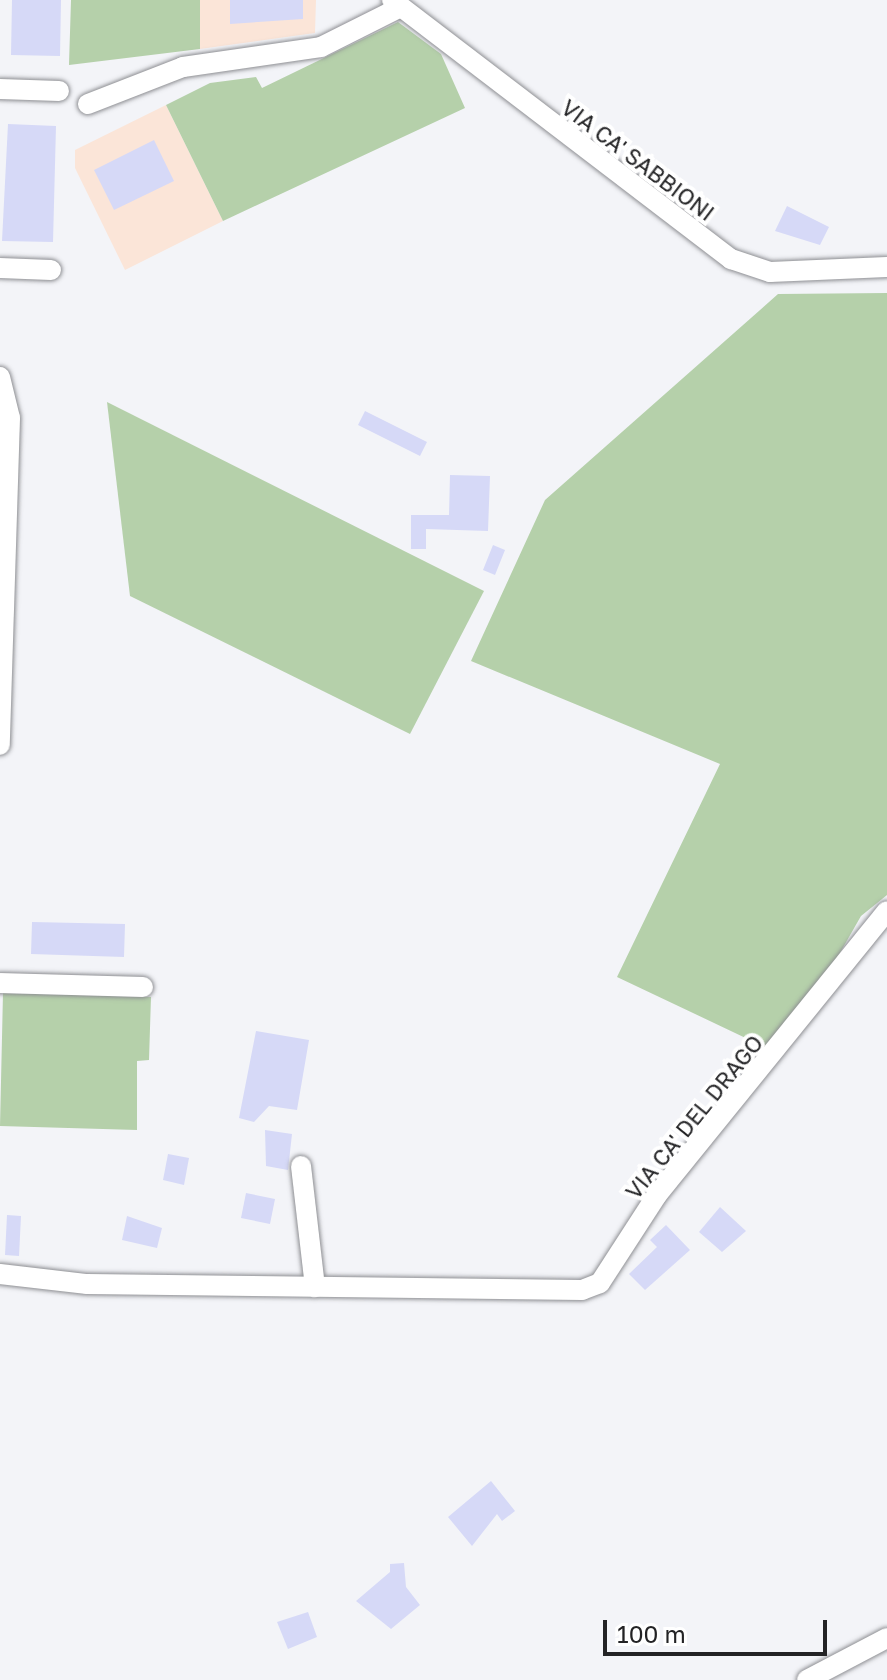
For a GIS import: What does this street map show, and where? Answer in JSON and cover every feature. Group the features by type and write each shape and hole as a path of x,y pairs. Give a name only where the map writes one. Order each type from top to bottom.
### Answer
{"street":[{"path":"88,104 183,67 321,47 397,4"},
{"name":"VIA CA' SABBIONI","path":"397,4 740,264 770,272 887,267"},
{"path":"0,89 59,91"},
{"path":"0,268 51,270"},
{"path":"0,377 10,418 0,745"},
{"name":"VIA CA' DEL DRAGO","path":"0,1274 87,1284 582,1290 600,1283 657,1195 887,911"},
{"path":"0,983 143,987"},
{"path":"301,1166 315,1287"},
{"path":"807,1680 887,1638"}],"shaded area":[{"path":"200,0 316,0 315,33 200,49"},
{"path":"166,105 223,221 125,270 75,168 75,150"}],"green space":[{"path":"71,0 200,0 200,49 69,65"},
{"path":"398,22 441,54 465,108 223,221 166,105 210,83 256,77 262,88"},
{"path":"887,293 887,895 861,916 813,1000 769,1049 617,977 720,764 471,661 545,500 778,294"},
{"path":"107,402 484,591 410,734 130,596"},
{"path":"3,993 151,997 149,1060 137,1061 137,1130 0,1126"}],"building":[{"path":"12,0 61,0 60,56 11,55"},
{"path":"230,0 303,0 303,19 230,24"},
{"path":"8,124 56,126 53,242 2,241"},
{"path":"154,140 174,181 114,210 94,170"},
{"path":"787,206 829,227 820,245 775,231"},
{"path":"365,411 427,442 420,456 358,425"},
{"path":"450,475 490,476 488,531 426,529 426,549 411,549 411,515 449,515"},
{"path":"493,545 505,550 495,575 483,570"},
{"path":"32,922 125,924 124,957 31,954"},
{"path":"256,1031 309,1040 297,1110 269,1106 254,1122 239,1118"},
{"path":"265,1130 292,1134 288,1170 266,1166"},
{"path":"168,1154 189,1158 184,1185 163,1180"},
{"path":"246,1193 275,1199 270,1224 241,1218"},
{"path":"720,1207 746,1231 722,1252 699,1232"},
{"path":"7,1215 21,1216 19,1256 5,1255"},
{"path":"127,1216 162,1228 157,1248 122,1240"},
{"path":"666,1225 690,1250 645,1290 629,1274 657,1247 650,1240"},
{"path":"491,1481 515,1511 502,1521 497,1514 472,1546 448,1517"},
{"path":"404,1563 406,1587 420,1605 391,1629 356,1601 390,1572 390,1564"},
{"path":"308,1612 317,1637 288,1649 277,1622"}]}
